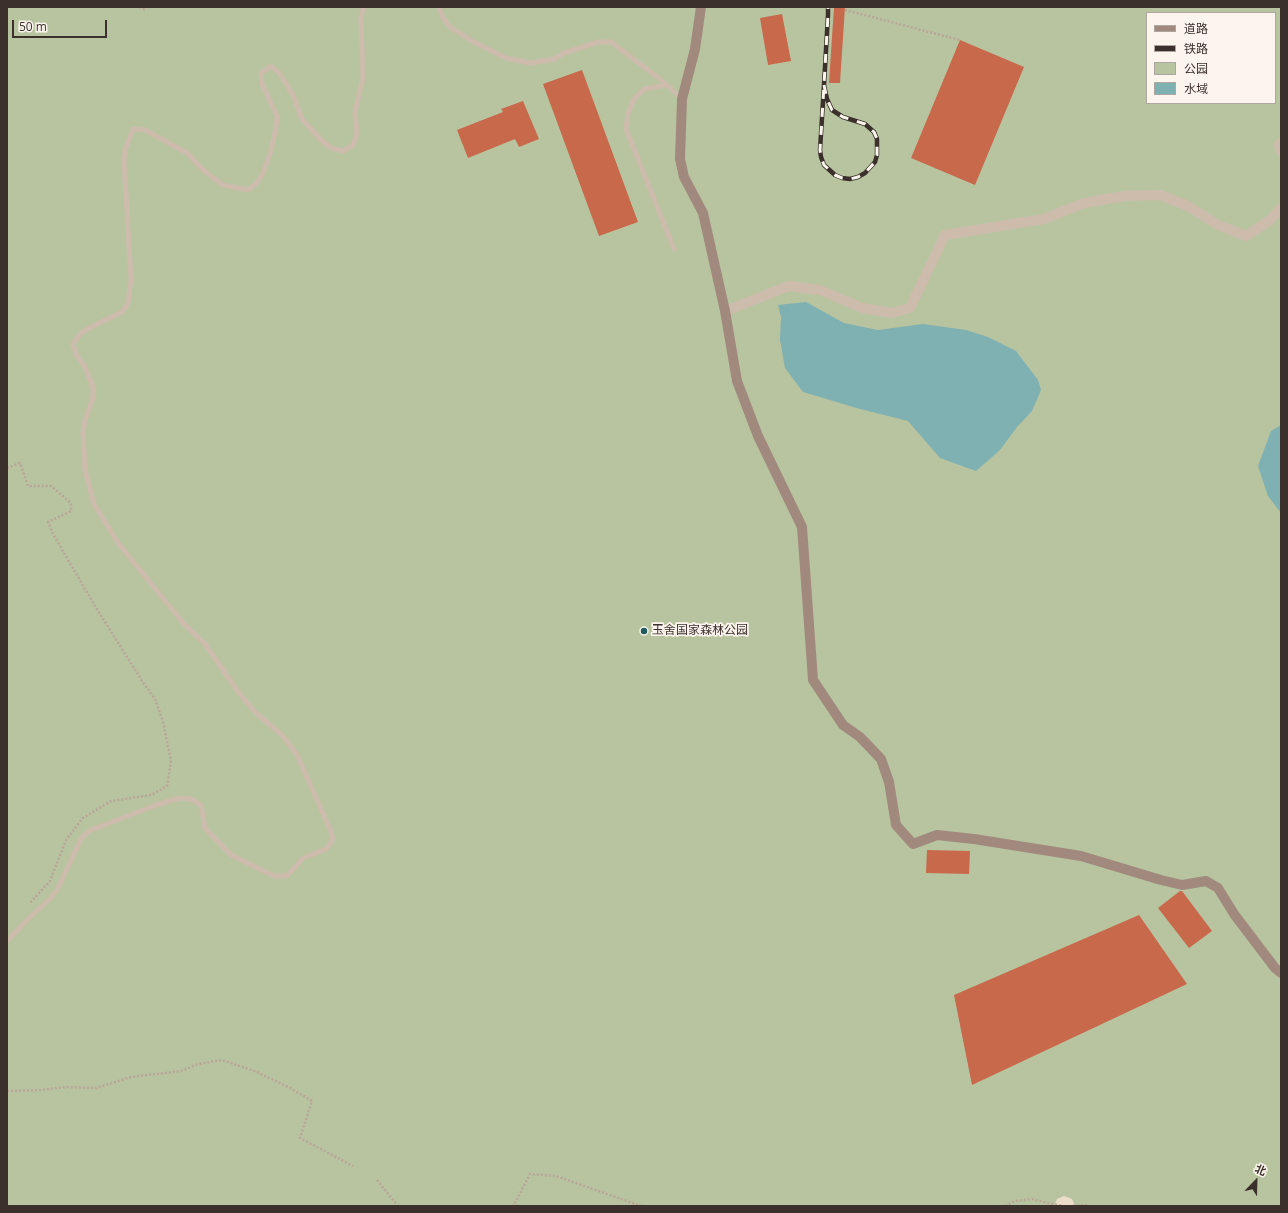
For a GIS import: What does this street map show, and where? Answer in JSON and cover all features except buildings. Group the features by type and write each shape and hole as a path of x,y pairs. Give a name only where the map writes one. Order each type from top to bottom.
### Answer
{"street":[{"path":"701,7 695,49 682,99 680,158 684,177 703,213 726,311 736,381 758,436 802,527 813,680 843,725 860,737 881,759 889,782 896,825 913,844 938,835 974,839 1081,856 1182,885 1206,881 1218,888 1234,914 1275,968 1281,973"},
{"path":"1281,142 1279,145 1281,152"},
{"path":"726,311 789,286 820,290 862,308 892,313 910,308 945,235 1044,219 1084,203 1125,196 1160,195 1188,206 1218,225 1246,236 1270,220 1281,208"}],"lane":[{"path":"7,941 32,915 50,900 57,890 82,837 91,830 156,805 179,798 191,799 201,805 204,828 230,855 274,876 287,876 303,858 326,849 332,839 330,829 297,755 283,736 255,712 239,693 205,644 184,624 118,544 94,504 85,470 84,432 85,420 93,398 93,387 84,366 77,356 73,344 80,334 122,312 128,303 131,279 124,161 125,150 134,128 145,130 186,153 203,170 223,185 248,190 257,183 263,173 271,152 275,134 276,116 262,84 262,73 271,66 280,74 293,95 302,119 321,140 331,148 343,151 353,145 357,134 355,112 364,78 361,19 363,7"},
{"path":"439,7 443,18 450,27 472,41 506,58 530,63 554,59 564,53 598,42 611,42 682,99"},
{"path":"666,85 644,89 634,99 628,113 626,129 674,249"}],"path":[{"path":"139,7 144,9 147,7"},
{"path":"844,10 960,40"},
{"path":"7,468 20,463 28,486 51,486 71,503 71,511 48,522 53,534 94,606 155,700 163,722 171,761 167,786 151,795 111,801 83,818 66,840 50,881 26,908"},
{"path":"7,1091 67,1087 96,1088 131,1078 181,1071 198,1064 222,1060 257,1072 290,1088 312,1102 300,1138 353,1166"},
{"path":"512,1206 514,1205 530,1174 556,1176 641,1206"},
{"path":"377,1180 398,1206"},
{"path":"1005,1206 1015,1201 1031,1199 1062,1206"},
{"path":"1073,1206 1090,1206"}],"green space":[{"name":"玉舍国家森林公园","path":"7,7 1281,7 1281,1206 7,1206"}],"shaded area":[{"path":"1064,1196 1072,1199 1075,1206 1054,1206 1057,1199"}],"water":[{"path":"806,302 844,323 878,330 923,324 966,330 988,337 1016,351 1038,380 1041,390 1032,411 1017,427 1000,450 976,471 940,458 908,421 860,409 803,392 785,368 780,340 781,317 778,305"},
{"path":"1281,425 1281,513 1268,496 1258,466 1271,431"}],"railway":[{"path":"824,85 827,99 832,110 843,117 865,124 874,132 877,139 877,155 875,162 865,173 858,177 850,179 835,175 824,165 821,157 820,150 828,7"}],"place":[{"name":"玉舍国家森林公园","path":"644,631"}]}
